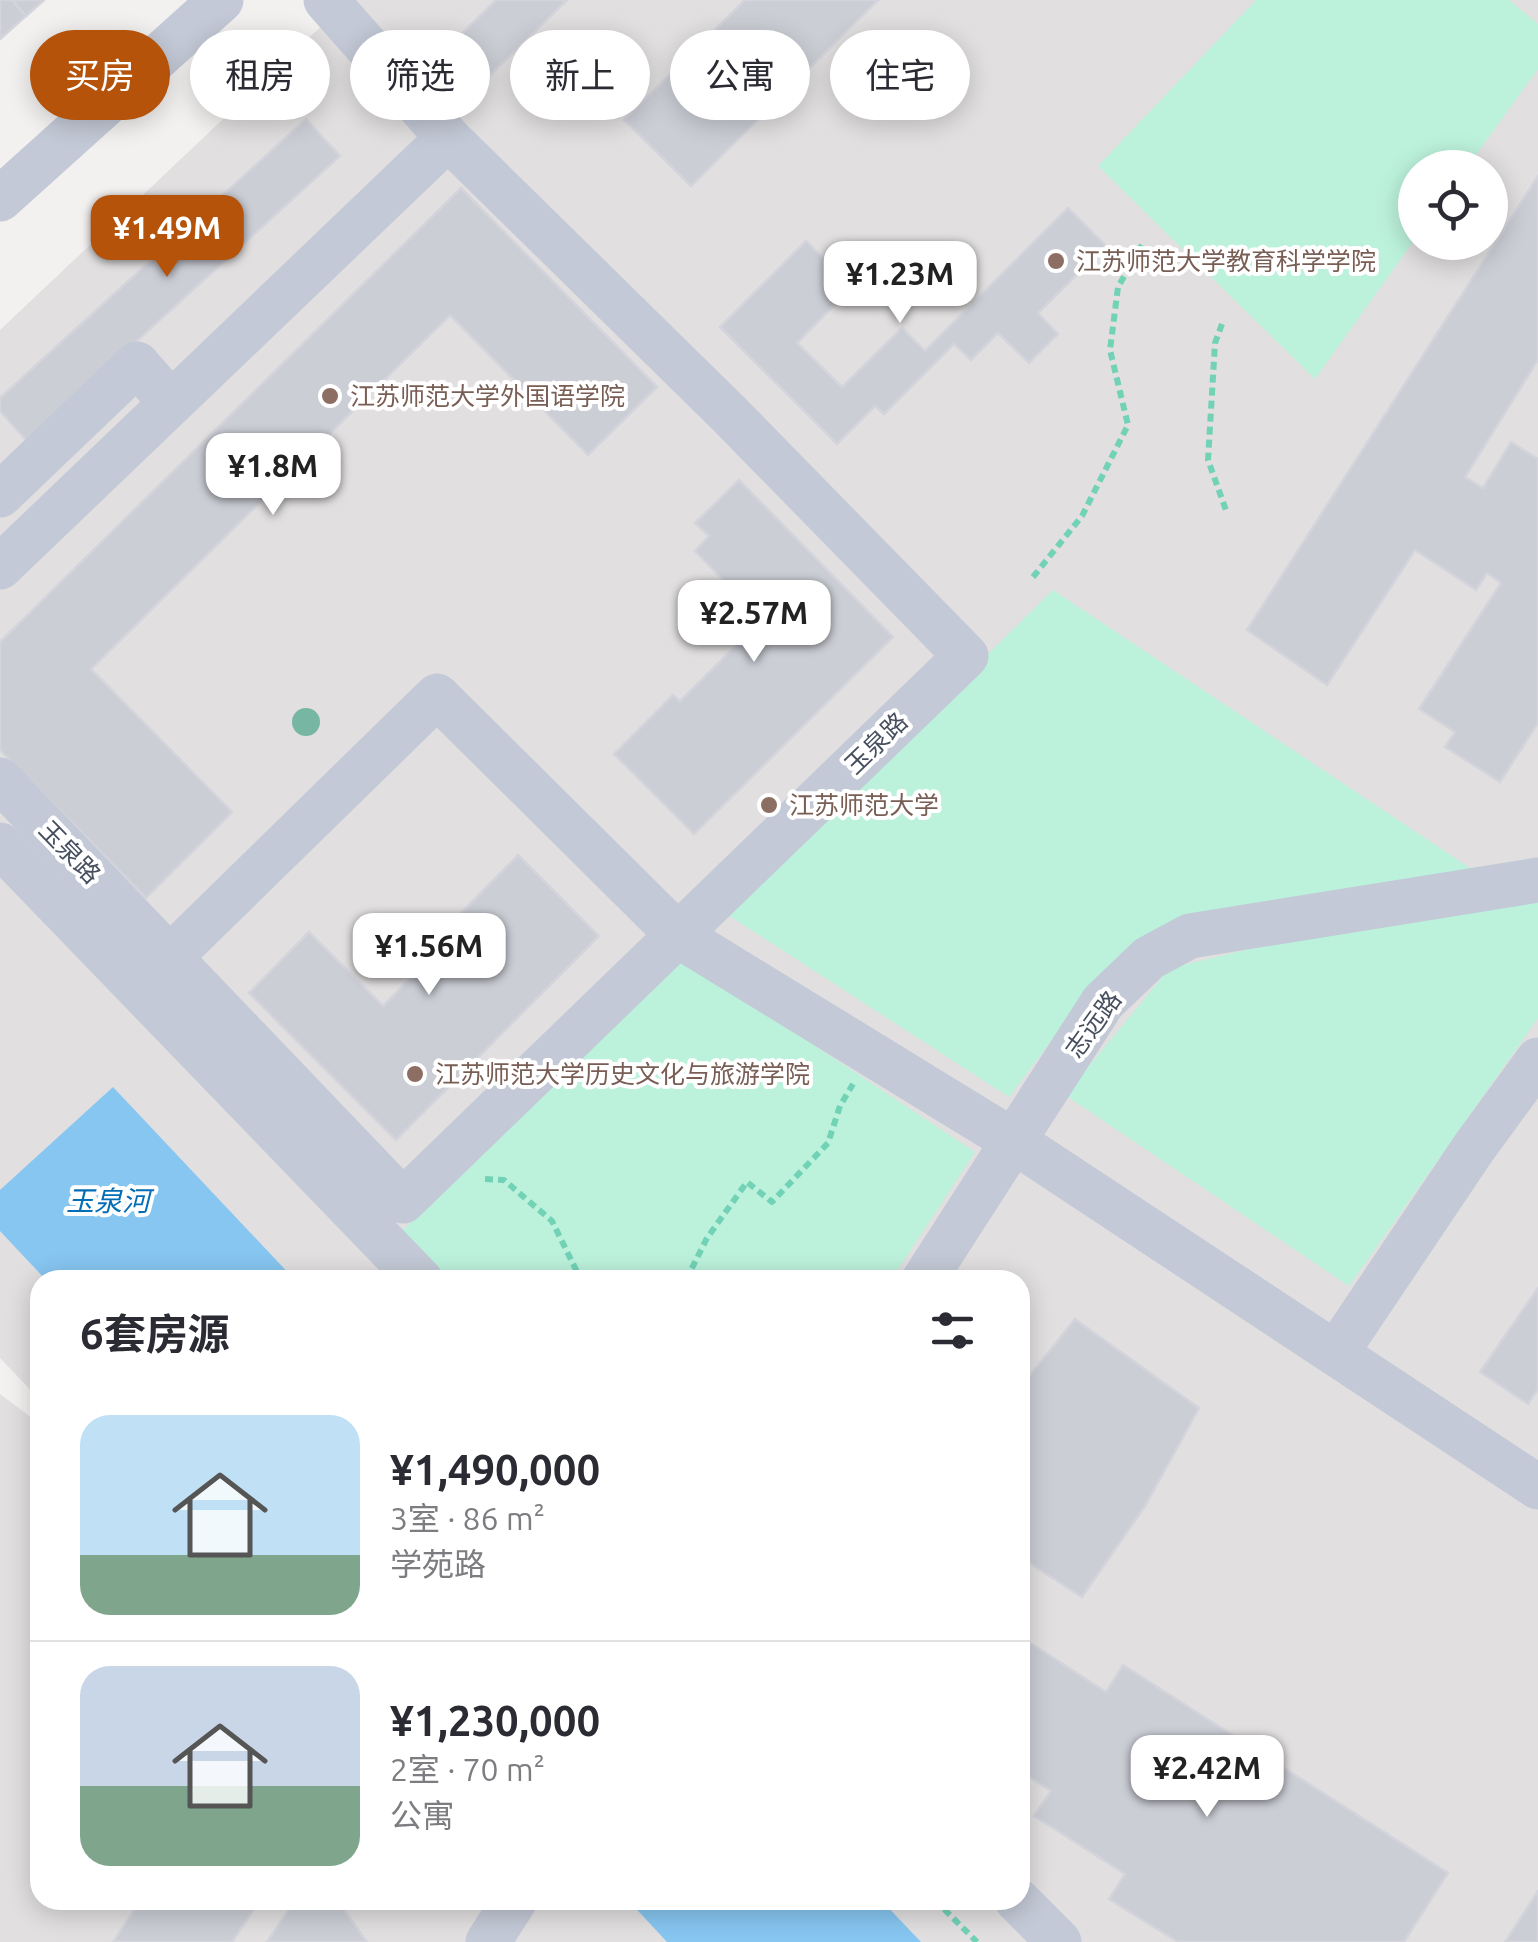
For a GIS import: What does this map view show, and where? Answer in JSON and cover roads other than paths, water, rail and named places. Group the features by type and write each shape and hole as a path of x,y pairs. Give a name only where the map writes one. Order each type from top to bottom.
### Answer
{"street":[{"path":"0,199 221,0"},
{"path":"0,567 448,138 326,0"},
{"name":"玉泉路","path":"0,780 404,1200 966,656 730,414 448,138"},
{"path":"0,495 137,364 171,403"},
{"path":"171,956 437,696 678,936 1015,1142 1538,1487"},
{"name":"玉泉路","path":"0,846 410,1270"},
{"name":"志远路","path":"931,1270 1103,1002 1149,958 1190,936 1538,880"},
{"path":"1336,1354 1473,1148 1538,1060"},
{"path":"1027,1910 1059,1942"}],"water":[{"name":"玉泉河","path":"113,1087 286,1270 37,1270 0,1231 0,1190"},
{"path":"637,1910 891,1910 921,1942 667,1942"}],"place":[{"name":"江苏师范大学教育科学学院","path":"1056,261"},
{"name":"江苏师范大学外国语学院","path":"330,396"},
{"name":"江苏师范大学","path":"769,805"},
{"name":"江苏师范大学历史文化与旅游学院","path":"415,1074"}]}
